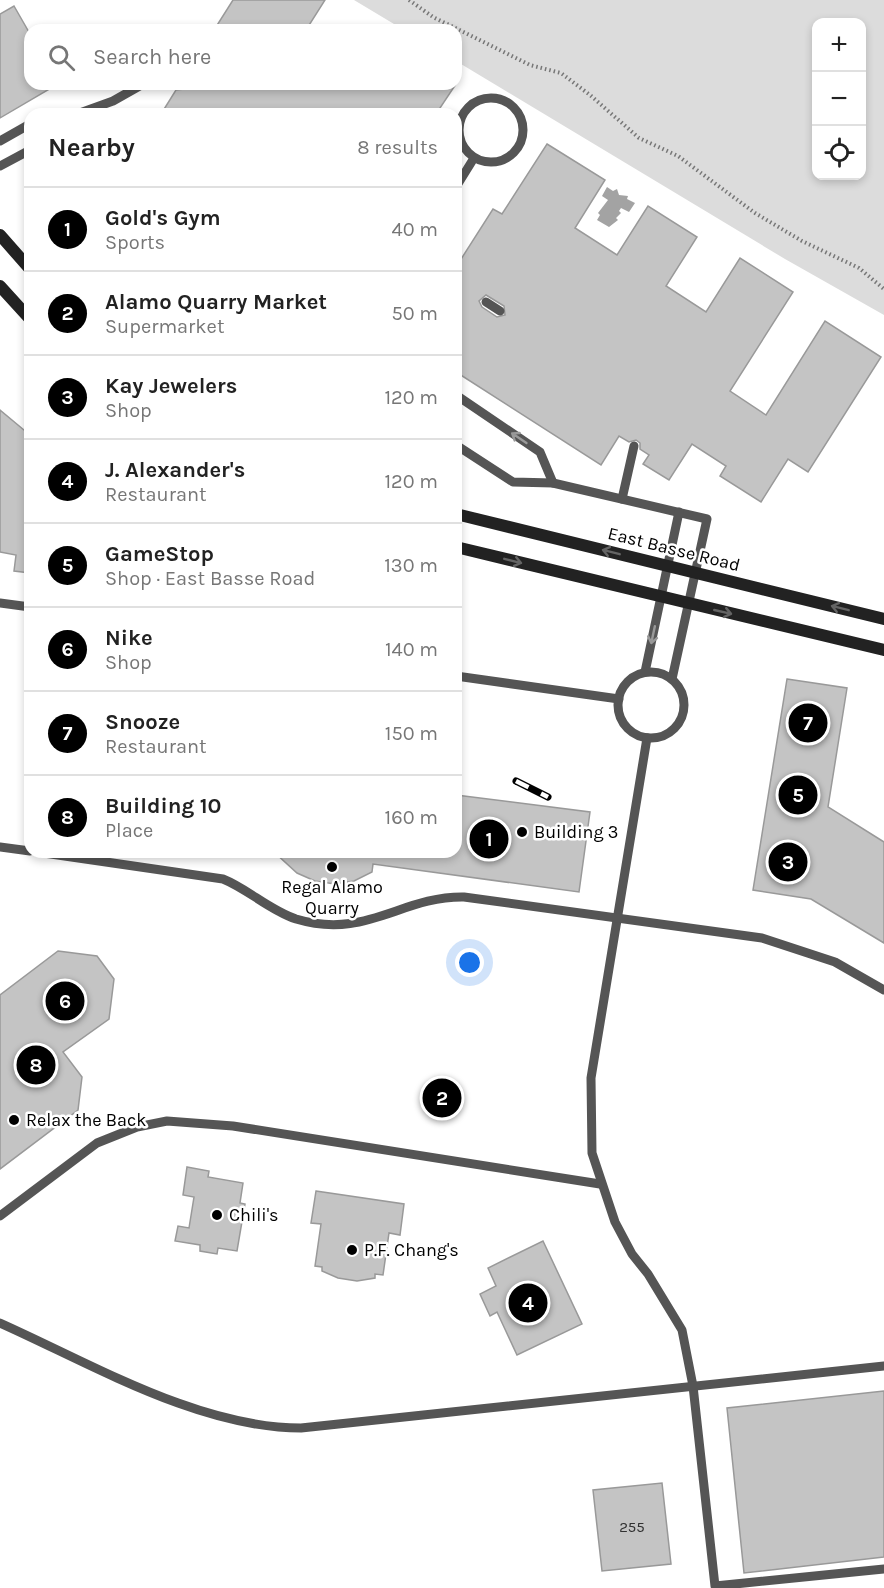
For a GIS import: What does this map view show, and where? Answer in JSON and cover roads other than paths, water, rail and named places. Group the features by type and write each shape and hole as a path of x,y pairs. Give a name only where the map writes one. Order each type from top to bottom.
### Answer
{"main road":[{"path":"0,235 24,262"},
{"path":"0,286 24,312"},
{"name":"East Basse Road","path":"462,515 884,618"},
{"path":"462,549 884,650"}],"lane":[{"path":"107,108 134,90"},
{"path":"462,113 482,98 495,97 507,101 522,121 523,134 519,146 510,156 499,161 486,162 474,158 462,145"},
{"path":"0,141 24,127"},
{"path":"0,166 24,153"},
{"path":"462,177 474,158"},
{"path":"486,302 500,310"},
{"path":"462,399 540,452 553,483"},
{"path":"622,499 634,446"},
{"path":"462,449 513,482 553,483 707,519 672,679"},
{"path":"645,672 679,512"},
{"path":"0,603 24,606"},
{"path":"645,672 664,674 672,679 680,688 684,700 684,712 679,724 659,738 647,738 634,734 624,725 619,713 619,699 623,687 633,677 645,672"},
{"path":"462,677 619,699"},
{"path":"647,738 591,1078 592,1153 600,1184 615,1222 682,1330 693,1386 715,1586 884,1569"},
{"path":"0,847 24,850"},
{"path":"78,858 223,879 239,885 279,912 318,923 354,924 426,902 452,897 618,917 762,938 783,943 835,962 884,990"},
{"path":"0,1216 97,1143 137,1127 167,1121 233,1126 600,1184"},
{"path":"0,1323 217,1418 279,1428 884,1366"}],"railway":[{"path":"516,781 548,797"}],"place":[{"name":"Snooze","path":"808,723"},
{"name":"GameStop","path":"798,795"},
{"name":"Building 3","path":"522,832"},
{"name":"Gold's Gym","path":"489,839"},
{"name":"Kay Jewelers","path":"788,862"},
{"name":"Regal Alamo Quarry","path":"332,867"},
{"name":"Nike","path":"65,1001"},
{"name":"Building 10","path":"36,1065"},
{"name":"Alamo Quarry Market","path":"442,1098"},
{"name":"Relax the Back","path":"14,1120"},
{"name":"Chili's","path":"217,1215"},
{"name":"P.F. Chang's","path":"352,1250"},
{"name":"J. Alexander's","path":"528,1303"}]}
